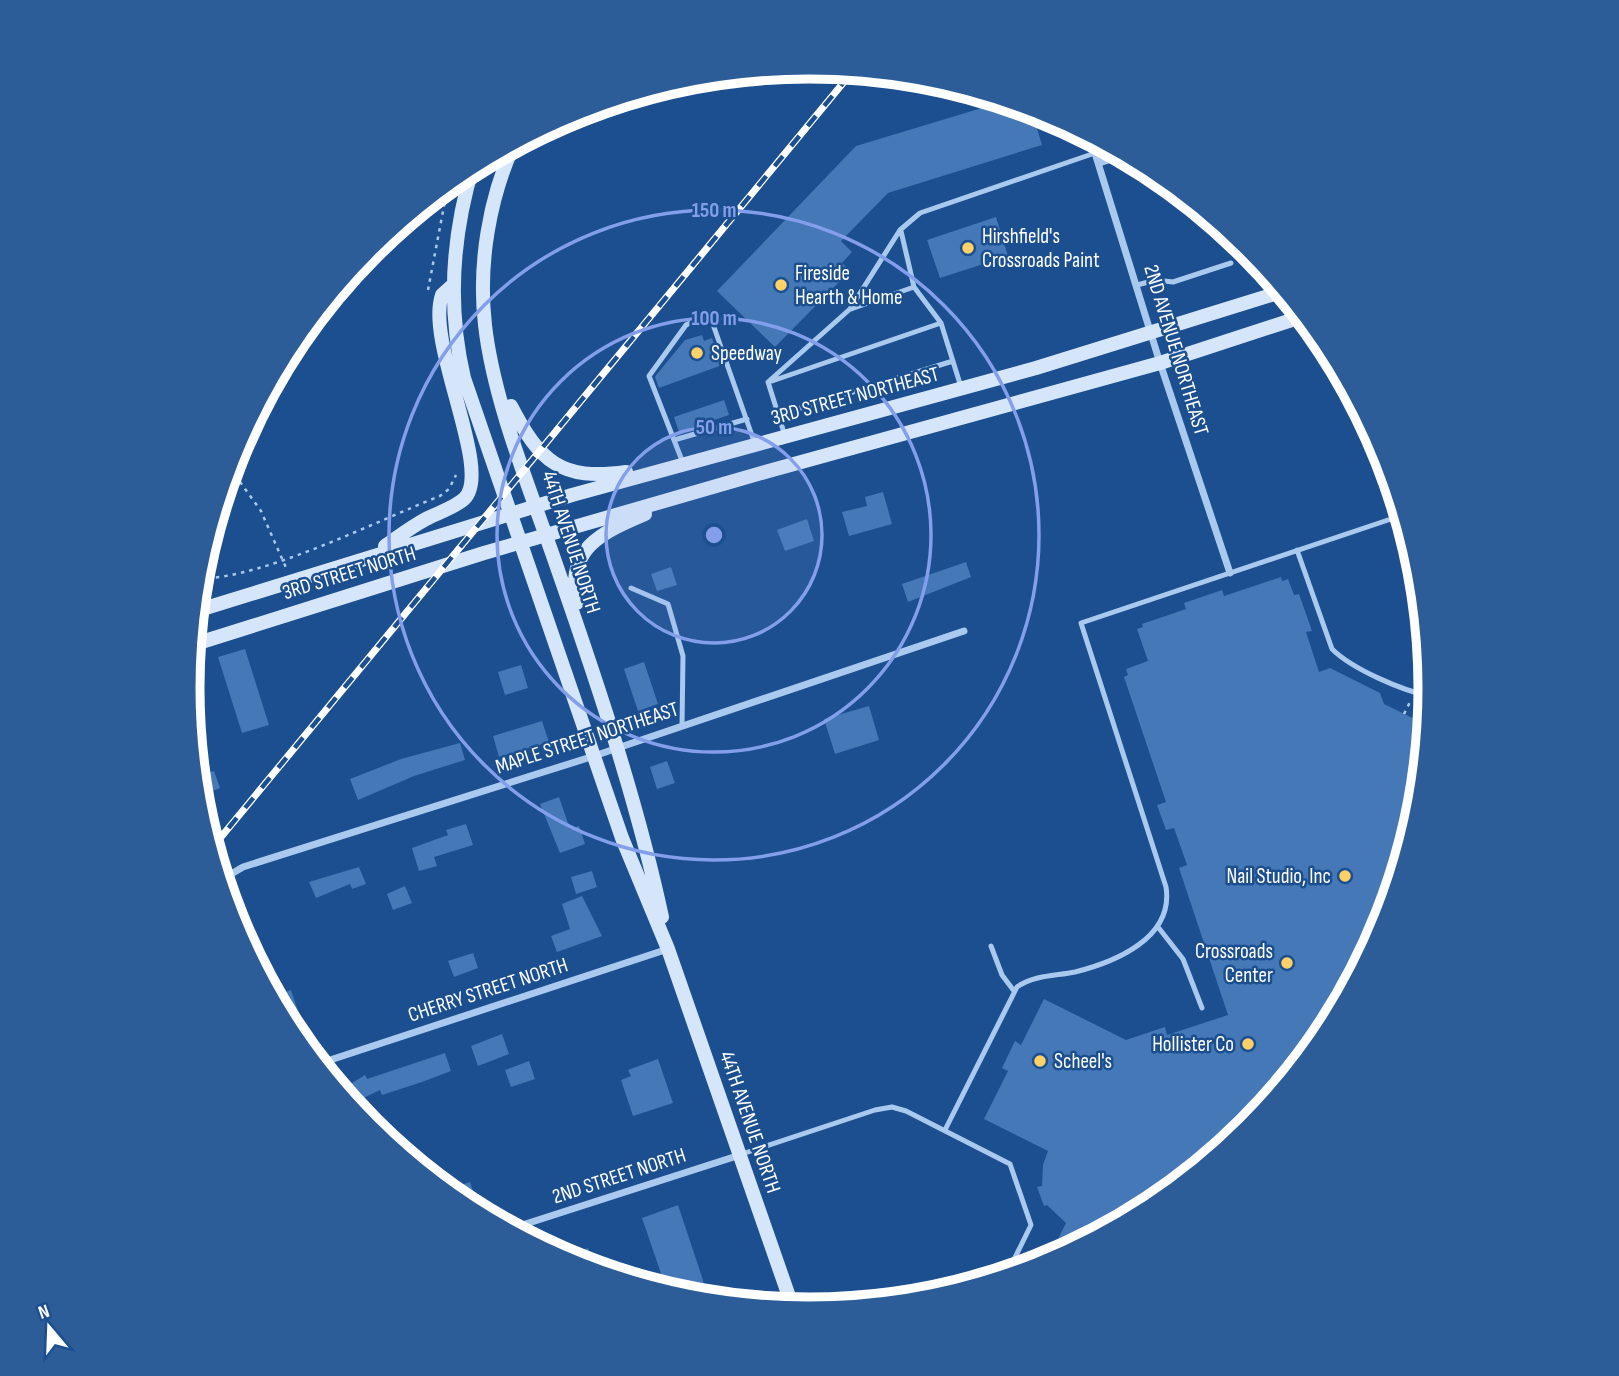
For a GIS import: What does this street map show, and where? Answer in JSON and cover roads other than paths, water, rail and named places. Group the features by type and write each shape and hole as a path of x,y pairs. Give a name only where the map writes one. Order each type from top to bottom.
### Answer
{"main road":[{"name":"44TH AVENUE NORTH","path":"509,158 496,198 485,256 483,303 488,345 536,506 615,748 651,871 668,949"},
{"name":"44TH AVENUE NORTH","path":"469,183 459,220 453,285 454,328 464,378 508,514 622,838 668,949 789,1296"},
{"path":"372,554 416,525 464,499 473,480 439,320 442,295 453,285"},
{"name":"3RD STREET NORTHEAST","path":"205,608 372,554 508,514 683,463 961,390 1153,334 1275,294"},
{"path":"519,543 1160,363 1294,319"},
{"path":"488,345 508,398 527,436 546,458 560,468 600,475 683,463"},
{"path":"601,703 574,586 576,567 583,552 604,535 636,518 748,477"},
{"name":"3RD STREET NORTH","path":"202,642 519,543"}],"street":[{"name":"2ND AVENUE NORTHEAST","path":"1094,150 1160,363 1230,573"},
{"path":"1098,163 1112,159"},
{"name":"MAPLE STREET NORTHEAST","path":"230,875 243,867 594,755 964,631"},
{"name":"CHERRY STREET NORTH","path":"328,1061 668,949"},
{"name":"2ND STREET NORTH","path":"522,1225 740,1155"}],"lane":[{"path":"768,382 850,309 900,230 920,213 1095,153"},
{"path":"900,230 914,287 941,323 961,390"},
{"path":"1137,285 1156,280 1173,282 1231,263"},
{"path":"850,309 914,287"},
{"path":"683,463 649,376 686,325 709,313 755,444"},
{"path":"768,382 941,323"},
{"path":"778,415 953,360"},
{"path":"768,382 785,436"},
{"path":"674,440 747,419"},
{"path":"945,1130 1014,991 1034,978 1078,971 1111,960 1139,944 1158,928 1166,909 1166,887 1081,623 1394,517"},
{"path":"1297,550 1332,649 1355,664 1419,693"},
{"path":"631,588 668,604 684,656 682,726"},
{"path":"1158,928 1184,959 1202,1008"},
{"path":"991,946 1002,975 1014,991"},
{"path":"740,1155 881,1108 906,1111 1007,1161 1012,1168 1031,1225 1013,1262"}],"railway":[{"path":"219,839 846,80"}],"place":[{"name":"Hirshfield's Crossroads Paint","path":"968,248"},
{"name":"Fireside Hearth & Home","path":"781,285"},
{"name":"Speedway","path":"697,353"},
{"name":"Nail Studio, Inc","path":"1345,876"},
{"name":"Crossroads Center","path":"1287,963"},
{"name":"Hollister Co","path":"1248,1044"},
{"name":"Scheel's","path":"1040,1061"}]}
